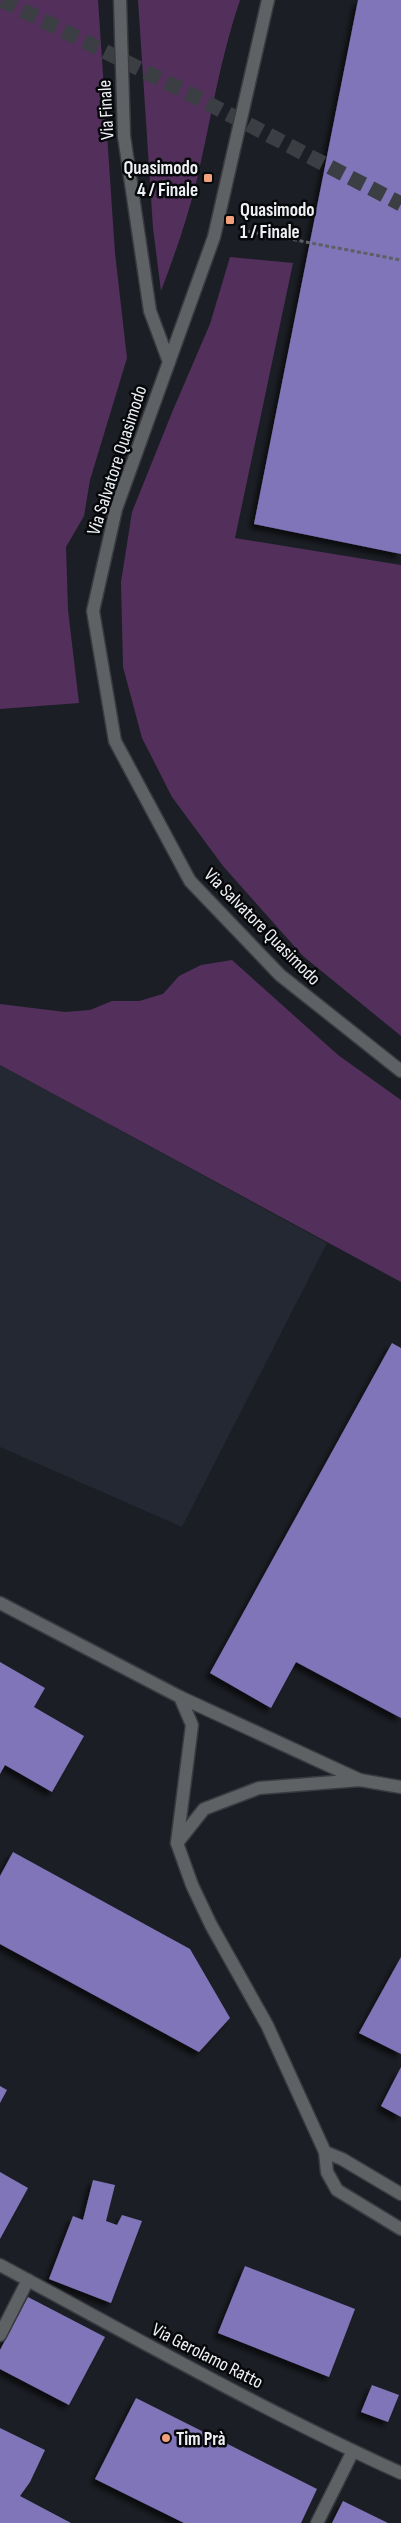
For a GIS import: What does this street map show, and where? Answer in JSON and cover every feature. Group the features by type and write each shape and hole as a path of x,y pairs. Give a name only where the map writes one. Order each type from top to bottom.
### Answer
{"street":[{"name":"Via Finale","path":"120,0 124,136 150,311 169,362"},
{"name":"Via Salvatore Quasimodo","path":"268,0 216,225 116,509 93,611 115,741 190,881 280,975 401,1071"},
{"path":"0,1603 180,1697 360,1780"},
{"path":"180,1697 192,1725 178,1843 192,1885 211,1925 267,2025 325,2152 327,2172 337,2190 401,2229"},
{"path":"178,1843 204,1809 259,1788 360,1780 401,1786"},
{"path":"325,2152 342,2159 401,2194"},
{"name":"Via Gerolamo Ratto","path":"0,2265 353,2451 401,2473"},
{"path":"0,2335 28,2280"},
{"path":"317,2523 353,2451"}],"path":[{"path":"216,225 401,260"}],"shaded area":[{"path":"0,0 98,0 115,253 127,358 90,480 84,516 66,547 68,610 79,703 0,709"},
{"path":"138,0 240,0 221,66 193,193 181,235 161,291 153,228"},
{"path":"230,257 293,263 235,538 401,565 401,1036 303,956 223,866 172,797 142,738 123,667 121,582 132,512 210,324"},
{"path":"232,960 338,1055 401,1100 401,1282 0,1065 0,1004 65,1012 90,1010 112,1001 139,1001 163,994 179,976 201,965"},
{"path":"0,1065 327,1243 182,1527 0,1447"}],"building":[{"path":"358,0 401,0 401,554 254,524"},
{"path":"392,1343 401,1348 401,1718 296,1662 271,1708 210,1673"},
{"path":"0,1662 45,1688 34,1707 84,1736 52,1792 5,1765 0,1774"},
{"path":"13,1852 190,1949 230,2018 199,2052 0,1944 0,1876"},
{"path":"401,1957 401,2054 359,2033"},
{"path":"401,2067 401,2117 381,2106"},
{"path":"0,2086 7,2090 0,2103"},
{"path":"0,2172 28,2188 0,2239"},
{"path":"93,2180 115,2185 106,2221 117,2225 122,2215 142,2221 111,2303 49,2279 73,2216 83,2220"},
{"path":"245,2266 355,2309 329,2377 218,2333"},
{"path":"28,2297 105,2337 69,2405 0,2369 0,2350"},
{"path":"372,2385 399,2395 388,2422 361,2412"},
{"name":"Tim Prà","path":"136,2398 317,2489 301,2523 184,2523 95,2479"},
{"path":"0,2428 45,2450 30,2482 20,2496 71,2523 0,2523"},
{"path":"343,2501 388,2523 332,2523"}],"tunnel":[{"path":"2,0 194,96 401,204"}],"place":[{"name":"Quasimodo 4 / Finale","path":"208,178"},
{"name":"Quasimodo 1 / Finale","path":"230,220"},
{"name":"Tim Prà","path":"166,2438"}]}
